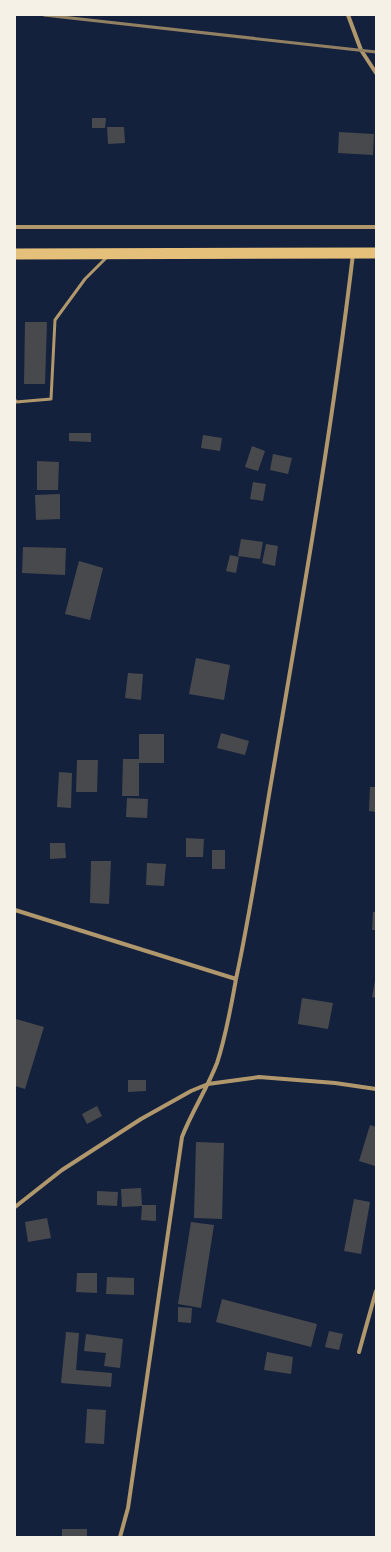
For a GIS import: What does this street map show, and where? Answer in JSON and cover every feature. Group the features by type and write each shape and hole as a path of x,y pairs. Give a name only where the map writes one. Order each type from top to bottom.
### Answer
{"highway":[{"path":"15,254 376,253"}],"street":[{"path":"348,15 360,50 376,73"},
{"path":"15,227 376,227"},
{"path":"120,1537 128,1508 182,1136 190,1116 208,1084 217,1062 225,1034 244,942 335,395 353,252"},
{"path":"15,910 236,979"},
{"path":"15,1207 62,1170 140,1119 191,1091 208,1084 259,1078 335,1083 376,1089"},
{"path":"359,1352 376,1291"}],"lane":[{"path":"15,400 16,402 51,399 55,320 85,279 111,253"}],"building":[{"path":"92,118 106,118 105,128 92,128"},
{"path":"107,127 124,127 125,143 108,144"},
{"path":"339,132 374,134 373,155 338,153"},
{"path":"25,322 47,322 45,384 24,384"},
{"path":"69,433 91,433 91,442 69,441"},
{"path":"203,435 222,438 220,451 201,448"},
{"path":"252,446 265,451 258,471 245,467"},
{"path":"273,454 292,458 288,474 270,470"},
{"path":"37,461 59,462 58,490 37,490"},
{"path":"253,482 266,484 263,501 250,499"},
{"path":"60,494 60,519 36,520 35,495"},
{"path":"241,539 263,542 260,559 238,556"},
{"path":"266,544 278,546 275,566 262,563"},
{"path":"23,547 66,548 65,575 22,573"},
{"path":"230,555 239,557 236,573 226,571"},
{"path":"79,561 103,568 90,620 65,614"},
{"path":"196,658 230,665 224,700 189,694"},
{"path":"128,673 143,674 141,700 125,698"},
{"path":"221,733 249,741 245,755 217,748"},
{"path":"139,734 164,734 164,763 139,763 139,796 122,796 123,759 139,759"},
{"path":"77,760 98,760 97,792 76,792"},
{"path":"59,772 72,773 71,808 57,807"},
{"path":"370,787 376,787 376,812 369,811"},
{"path":"127,798 148,799 147,818 126,817"},
{"path":"186,838 204,839 203,857 186,857"},
{"path":"50,843 65,843 66,858 50,859"},
{"path":"212,850 225,850 225,869 212,869"},
{"path":"91,861 111,861 109,904 90,903"},
{"path":"147,863 166,864 164,886 146,885"},
{"path":"373,912 376,912 376,930 372,930"},
{"path":"376,981 376,998 372,997"},
{"path":"302,998 333,1003 328,1029 298,1024"},
{"path":"16,1019 44,1027 25,1089 15,1086"},
{"path":"128,1080 146,1080 146,1091 128,1092"},
{"path":"97,1106 102,1116 87,1124 82,1114"},
{"path":"370,1125 376,1127 375,1166 359,1161"},
{"path":"196,1142 224,1143 222,1219 194,1218"},
{"path":"141,1188 142,1205 156,1205 156,1221 141,1220 142,1206 122,1207 121,1189"},
{"path":"97,1191 118,1192 117,1206 97,1205"},
{"path":"354,1199 370,1202 361,1254 344,1251"},
{"path":"47,1218 51,1238 28,1242 25,1222"},
{"path":"191,1222 214,1225 201,1308 178,1304"},
{"path":"77,1273 97,1273 97,1293 76,1292"},
{"path":"107,1277 134,1278 134,1295 106,1294"},
{"path":"222,1299 317,1324 311,1347 216,1322"},
{"path":"178,1307 192,1308 191,1323 178,1322"},
{"path":"329,1331 343,1334 339,1350 325,1347"},
{"path":"66,1332 79,1333 76,1370 112,1373 111,1387 61,1383"},
{"path":"86,1334 123,1339 120,1368 104,1366 106,1353 84,1351"},
{"path":"267,1352 293,1357 291,1374 264,1370"},
{"path":"87,1409 106,1410 104,1444 85,1443"},
{"path":"62,1529 87,1529 87,1537 62,1537"}],"railway":[{"path":"44,15 376,52"}]}
